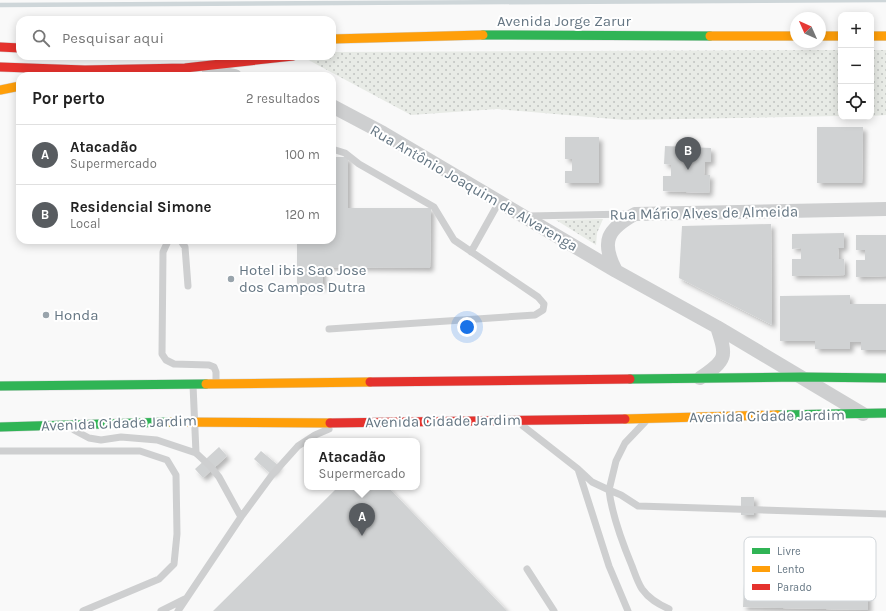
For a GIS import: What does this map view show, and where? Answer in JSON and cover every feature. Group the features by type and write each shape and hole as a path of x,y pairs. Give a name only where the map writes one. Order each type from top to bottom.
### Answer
{"main road":[{"name":"Avenida Jorge Zarur","path":"336,39 486,35 790,36"},
{"path":"378,47 486,35"},
{"path":"826,36 838,36"},
{"path":"874,36 886,36"},
{"path":"0,47 16,48"},
{"path":"0,68 85,70 185,68 257,60"},
{"path":"77,72 85,70"},
{"path":"0,90 16,87"},
{"path":"0,386 801,377 886,378"},
{"name":"Avenida Cidade Jardim","path":"0,427 195,421 516,421 886,414"}],"street":[{"path":"185,68 210,72"},
{"name":"Rua Antônio Joaquim de Alvarenga","path":"336,108 383,134 616,271 717,327 801,377 869,414"},
{"name":"Rua Mário Alves de Almeida","path":"635,214 886,209"},
{"path":"616,271 609,258 607,244 610,233 622,222 635,214"},
{"path":"699,379 716,368 721,362 724,353 723,343 717,327"}],"lane":[{"path":"329,330 535,315 543,310 544,304 538,297 454,240 434,207 360,164 346,153 336,150"},
{"path":"471,252 499,202"},
{"name":"Rua Mário Alves de Almeida","path":"522,216 635,214"},
{"path":"167,244 163,252 162,354 166,360 174,364 209,365 214,367 216,372 216,384"},
{"path":"182,244 185,247 188,286"},
{"path":"193,385 196,453"},
{"path":"649,418 625,443 616,461 609,490 610,500 620,536 641,588 651,599 669,609"},
{"path":"516,421 578,469 592,482 621,495 638,506 886,514"},
{"path":"310,438 344,422"},
{"path":"65,425 89,438 101,440 121,437 158,440 196,453 219,477 241,517"},
{"path":"178,611 241,517 272,475 298,446 304,442"},
{"path":"0,450 140,450 167,460 176,475 177,534 174,564 159,579 83,611"},
{"path":"578,469 609,566 628,611"},
{"path":"527,569 554,611"},
{"path":"161,611 187,598"}],"shaded area":[{"path":"838,50 838,116 625,120 497,109 411,115 336,75 336,72 331,72 308,60 336,60 336,52"},
{"path":"874,50 886,50 886,115 874,116"},
{"path":"603,219 597,233 596,245 556,220"}],"building":[{"path":"817,127 863,127 862,183 817,183"},
{"path":"565,137 599,137 599,183 565,183 565,171 572,171 572,159 565,159"},
{"path":"665,146 711,148 711,162 705,162 704,175 710,175 709,193 663,191 663,176 671,176 671,165 664,164"},
{"path":"336,157 348,157 348,208 431,208 430,268 323,267 323,287 297,287 297,244 336,244"},
{"path":"771,224 772,325 679,278 682,226"},
{"path":"844,233 844,248 838,248 839,259 844,259 845,275 792,276 792,259 801,259 801,248 792,249 792,234"},
{"path":"856,235 886,235 886,276 856,277 856,260 865,260 865,250 856,250"},
{"path":"850,295 850,304 886,304 886,350 861,350 861,342 850,342 850,349 815,349 815,341 780,341 780,296"},
{"path":"219,447 227,456 203,478 195,469"},
{"path":"261,451 279,466 271,474 254,459"},
{"path":"335,490 391,490 507,611 213,611"},
{"path":"741,497 754,497 754,515 741,515"},
{"path":"744,583 744,601 868,601 868,610 743,607"}],"waterway":[{"path":"0,5 886,0"}],"traffic: fast":[{"path":"483,35 710,36"},
{"path":"630,379 801,377 886,378"},
{"path":"0,386 206,384"},
{"path":"777,415 886,413"},
{"path":"0,427 170,422"}],"traffic: slow":[{"path":"336,39 483,35"},
{"path":"710,36 790,36"},
{"path":"826,36 838,36"},
{"path":"874,36 886,36"},
{"path":"0,90 16,87"},
{"path":"206,384 370,382"},
{"path":"625,419 777,415"},
{"path":"170,422 330,423"}],"traffic: jam":[{"path":"0,47 16,48"},
{"path":"0,67 85,70 185,68 257,60"},
{"path":"370,382 630,379"},
{"path":"330,423 625,419"}],"place":[{"name":"Residencial Simone","path":"688,170"},
{"name":"Hotel ibis Sao Jose dos Campos Dutra","path":"231,279"},
{"name":"Honda","path":"46,315"},
{"name":"Atacadão","path":"362,536"}]}
